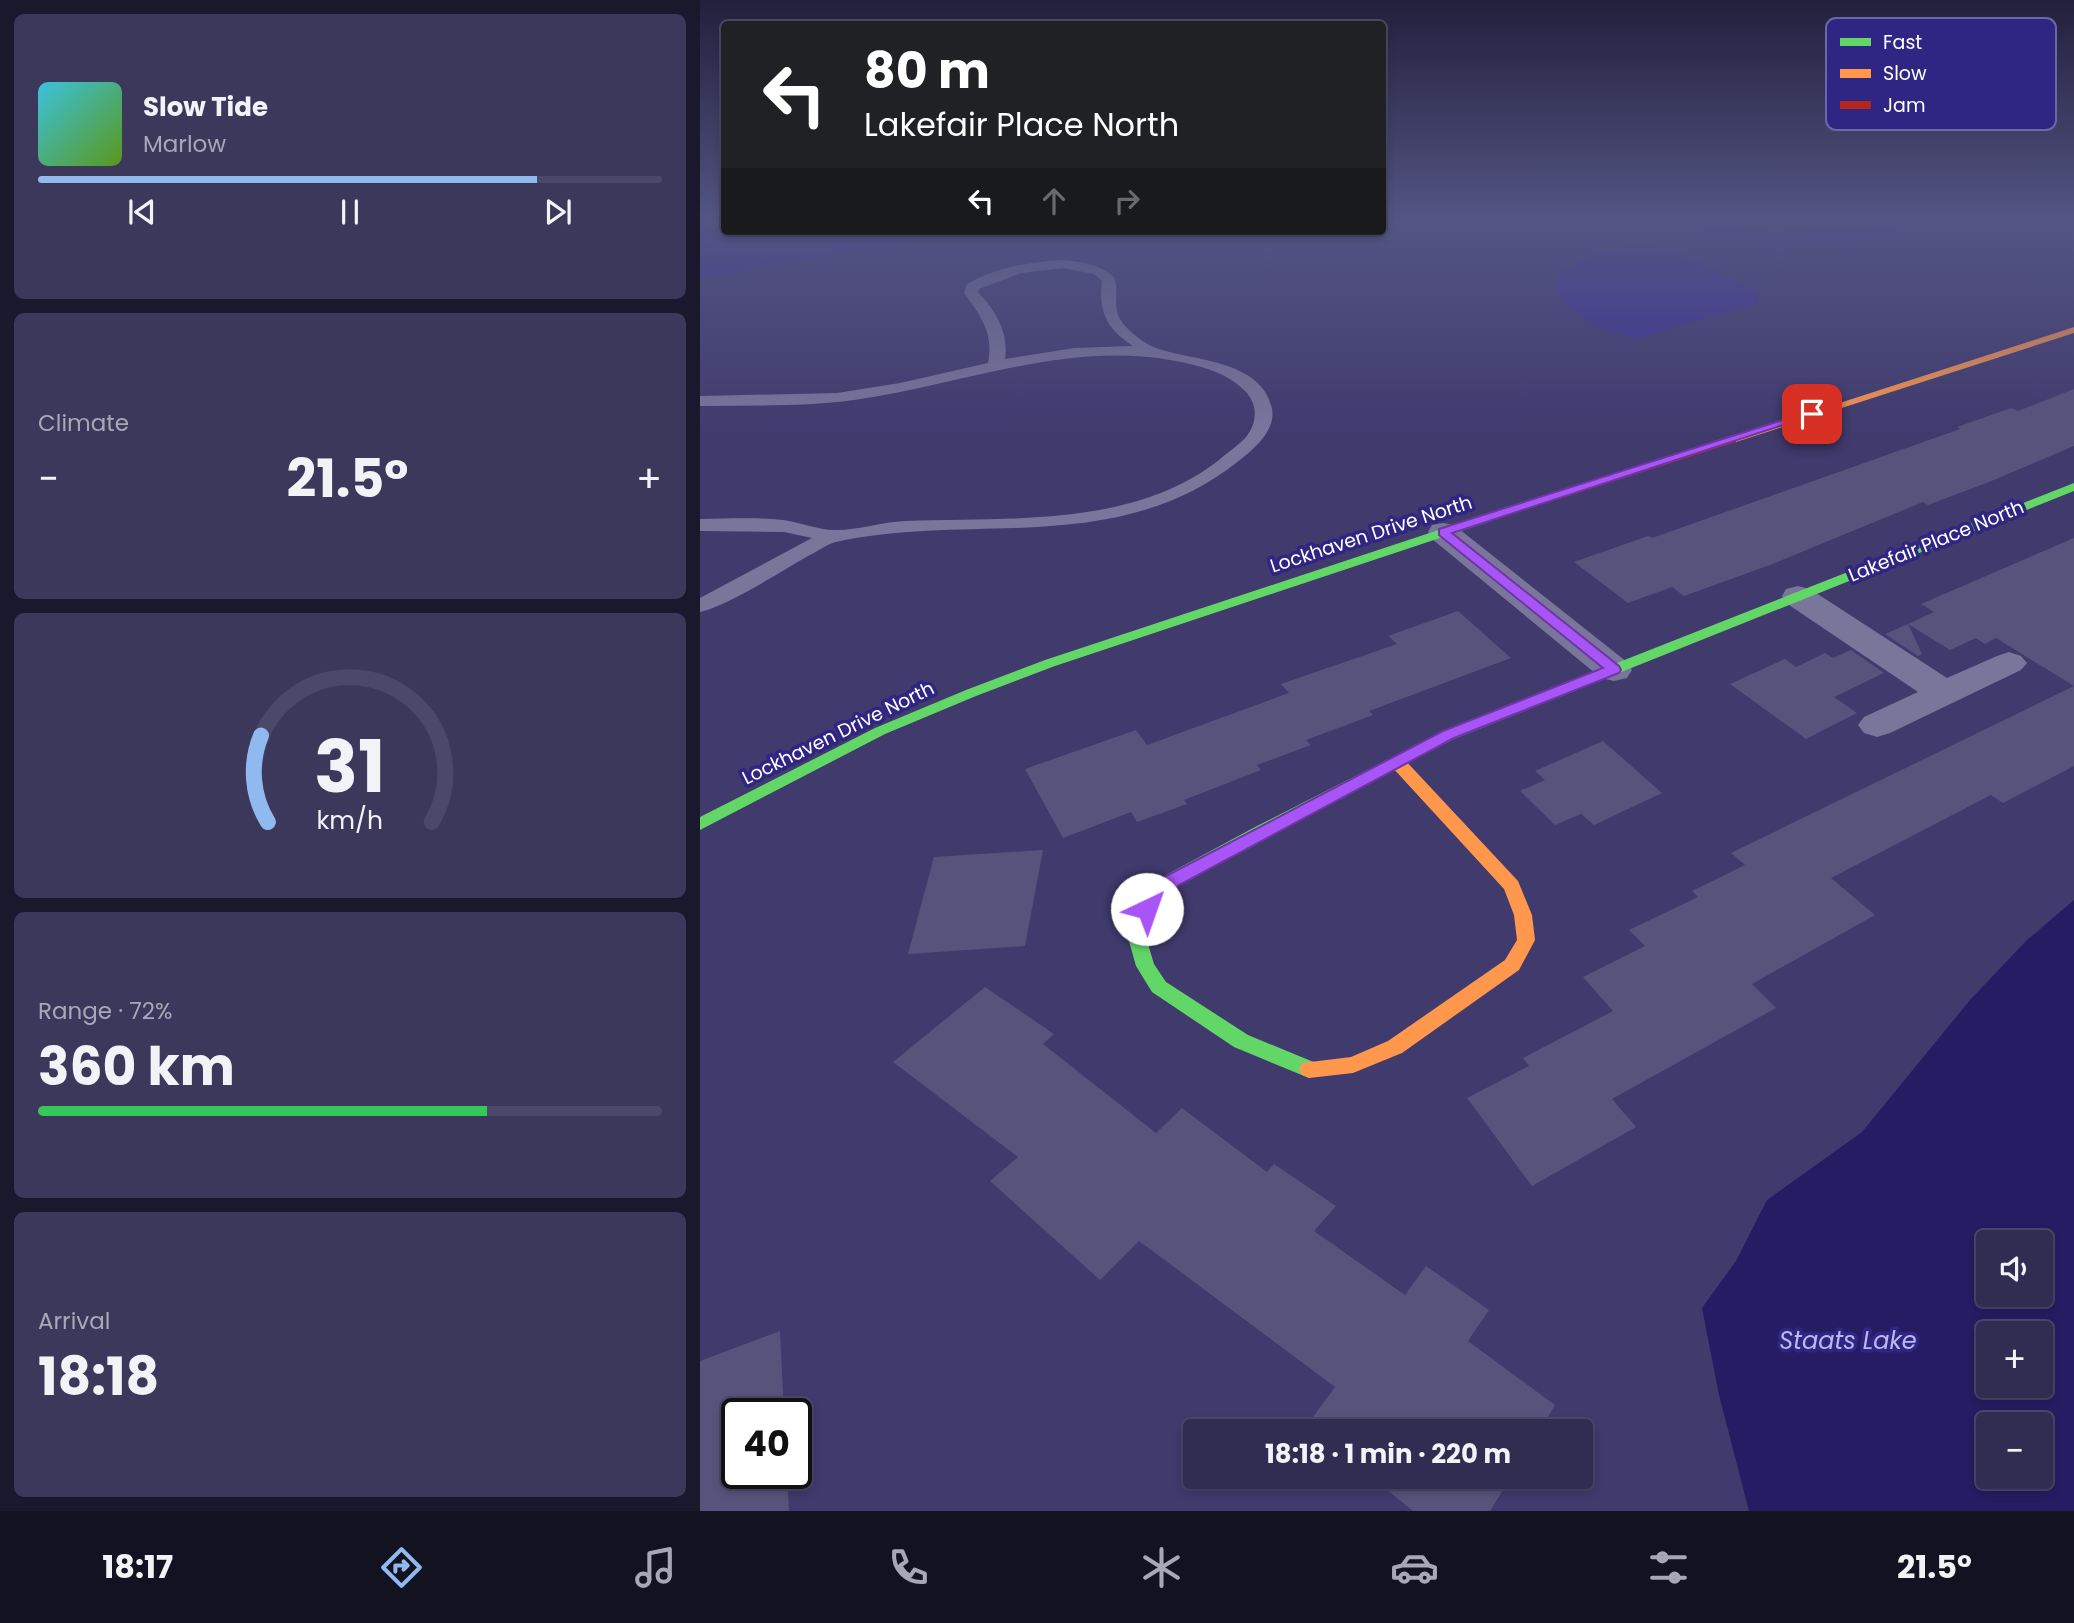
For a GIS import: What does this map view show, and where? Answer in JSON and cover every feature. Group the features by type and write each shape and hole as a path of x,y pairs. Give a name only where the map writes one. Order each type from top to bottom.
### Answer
{"street":[{"name":"Lockhaven Drive North","path":"700,824 880,732 971,692 1120,639 1443,532 2074,330"},
{"name":"Lakefair Place North","path":"1398,763 1511,886 1523,915 1526,940 1512,965 1395,1047 1353,1065 1310,1070 1241,1041 1159,987 1145,966 1136,934 1147,909 1172,880 1263,830 1448,735 2074,487"},
{"path":"1443,532 1614,670"},
{"path":"1798,596 1945,693"},
{"path":"1877,725 2008,663"}],"lane":[{"path":"971,293 987,310 997,328 1000,350 996,364"},
{"path":"1107,293 1105,301 1110,317 1125,335 1151,350"},
{"path":"700,401 853,396 996,364 1070,352 1151,350 1184,356 1237,377 1256,392 1264,407 1264,423 1255,438 1234,459 1181,491 1146,504 1077,519 890,527 831,536 700,606"},
{"path":"700,525 786,526 831,536"}],"shaded area":[{"path":"1558,293 1759,293 1759,303 1636,339 1596,327 1559,299"}],"water":[{"name":"Staats Lake","path":"2074,900 2074,1511 1749,1511 1719,1395 1702,1308 1736,1261 1767,1200 1862,1132 1970,1000 2026,941"}],"building":[{"path":"2074,389 2074,446 1989,482 1928,505 1923,502 1770,565 1684,596 1672,587 1628,603 1574,562 1648,536 1652,538 1960,429 1957,427 2011,408 2018,411"},
{"path":"2074,538 2074,686 1996,638 1985,644 1976,638 1950,650 1908,624 1934,612 1921,604"},
{"path":"1458,611 1511,658 1369,711 1373,715 1306,740 1311,745 1257,765 1261,770 1184,800 1187,804 1137,822 1131,812 1063,838 1025,769 1136,730 1147,745 1289,693 1281,684 1397,644 1388,636"},
{"path":"1908,624 1922,654 1918,656 1885,634"},
{"path":"1851,650 1884,673 1834,697 1857,713 1806,739 1730,684 1785,659 1796,667 1825,653 1833,658"},
{"path":"2074,686 2074,766 2003,803 1991,795 1831,878 1875,915 1752,984 1776,1008 1612,1099 1636,1127 1532,1186 1467,1098 1529,1066 1523,1058 1613,1011 1583,977 1645,946 1629,930 1698,897 1692,891 1745,865 1731,853"},
{"path":"1603,741 1662,793 1594,825 1581,814 1555,825 1520,791 1545,780 1535,771"},
{"path":"1043,850 1025,946 908,954 934,857"},
{"path":"985,987 1054,1034 1043,1044 1156,1133 1182,1108 1267,1172 1274,1164 1336,1206 1314,1231 1405,1295 1426,1266 1489,1310 1468,1341 1555,1405 1547,1419 1311,1419 1335,1387 1139,1241 1100,1280 990,1181 1018,1157 893,1062"},
{"path":"780,1331 783,1398 721,1398 721,1489 788,1489 789,1511 700,1511 700,1361"},
{"path":"1386,1489 1504,1489 1490,1511 1413,1511"}],"traffic: fast":[{"path":"1398,763 1449,735 2074,487"},
{"path":"700,824 880,731 971,693 1050,663 1487,518"},
{"path":"1309,1069 1241,1041 1159,987 1145,966 1136,934 1147,909 1172,880 1263,830 1398,763"}],"traffic: slow":[{"path":"1732,440 2074,330"},
{"path":"1309,1069 1353,1065 1395,1047 1512,965 1526,940 1523,915 1512,886 1398,763"}],"traffic: jam":[{"path":"1487,518 1732,440"}],"route":[{"path":"1147,909 1172,880 1448,735 1614,670 1443,532 1812,414"}]}
